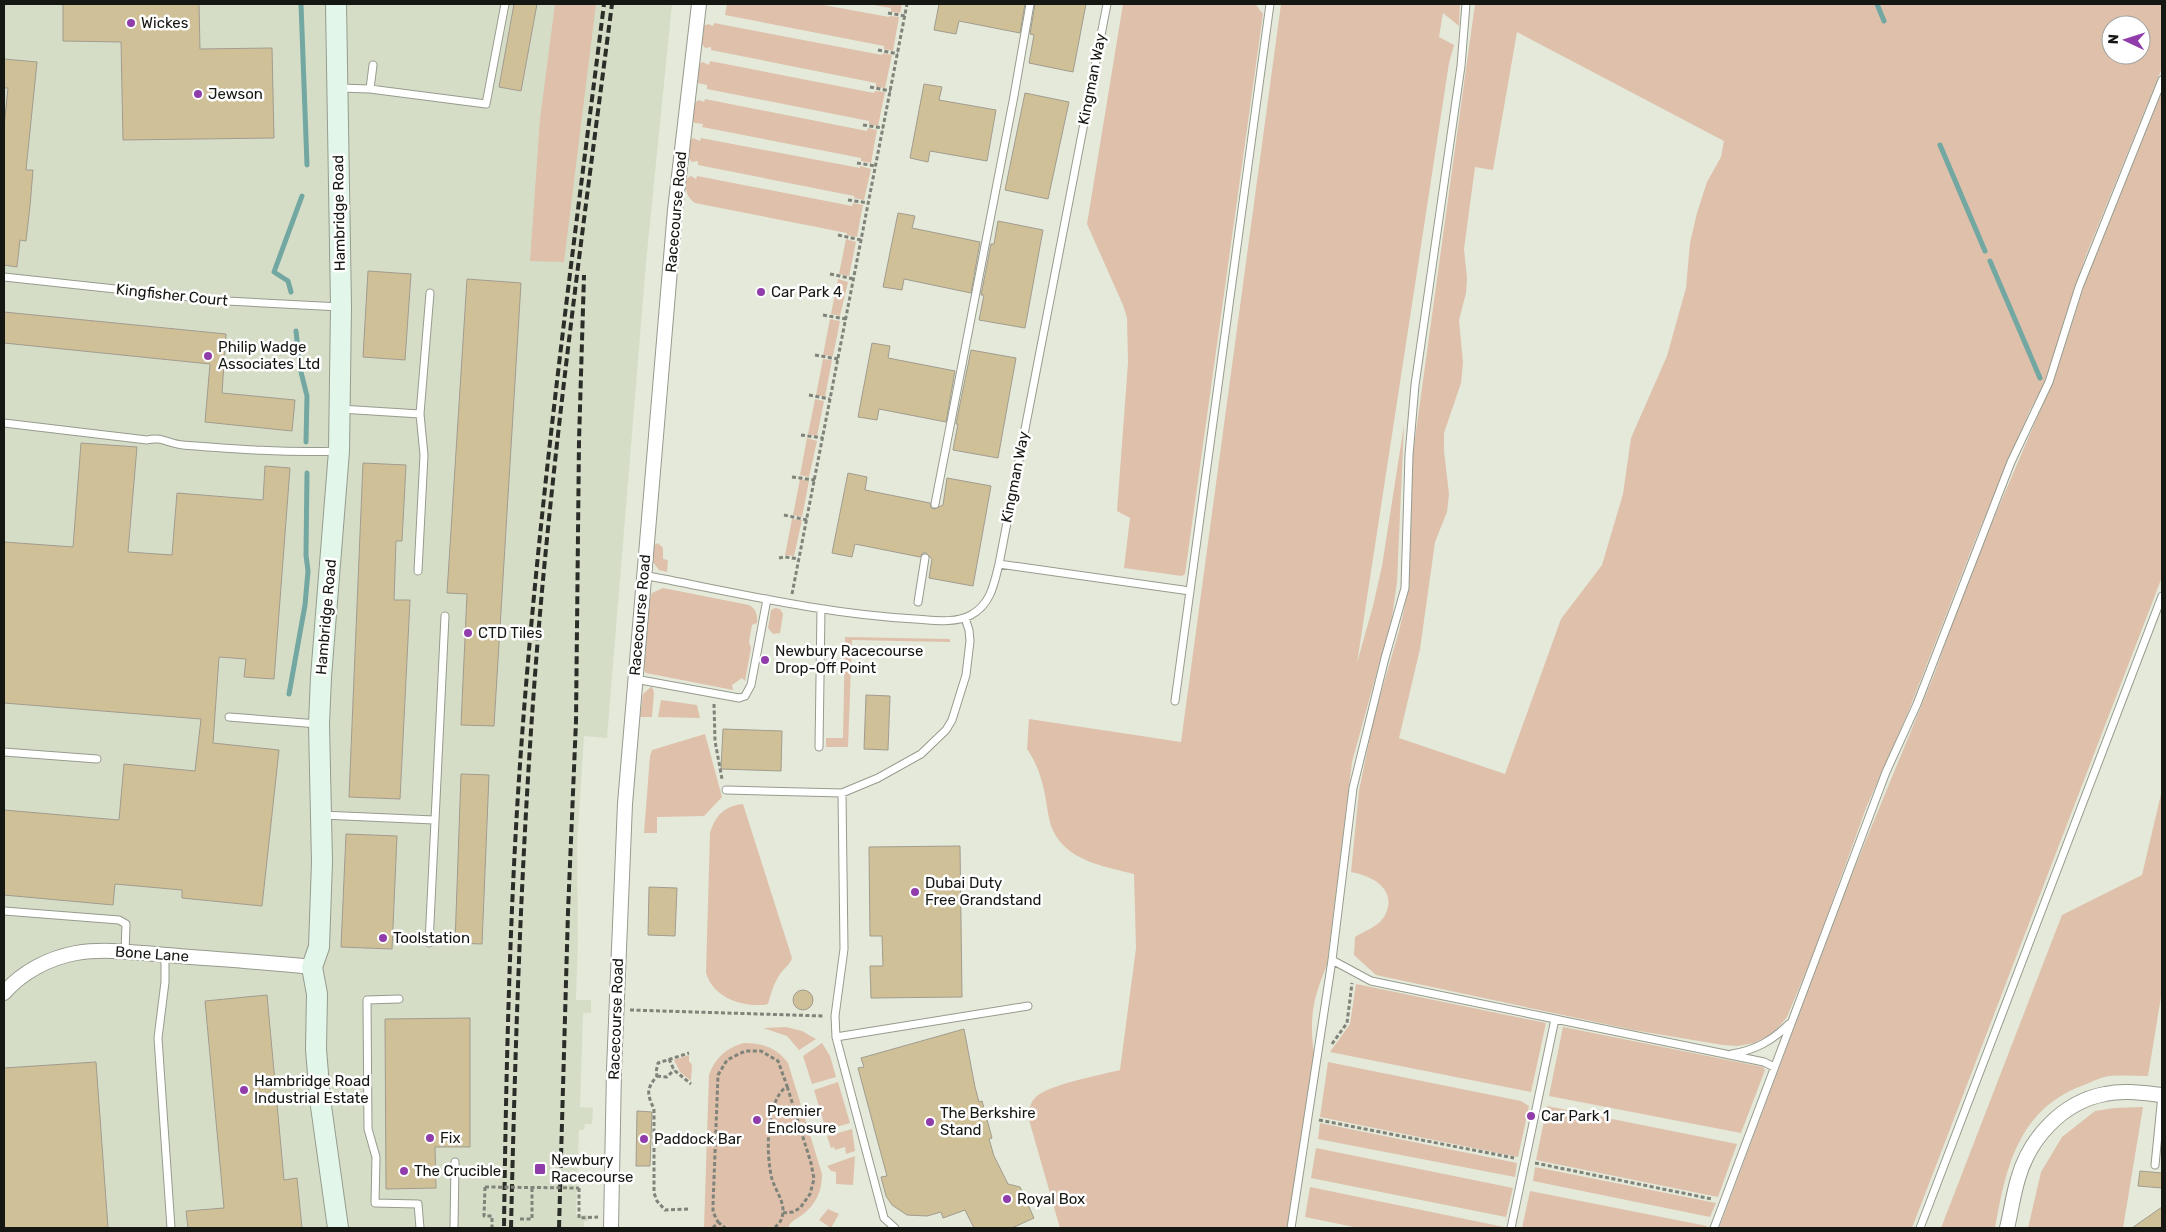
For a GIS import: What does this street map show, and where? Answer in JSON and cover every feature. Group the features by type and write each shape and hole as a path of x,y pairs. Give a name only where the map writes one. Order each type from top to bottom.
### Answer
{"main road":[{"name":"Hambridge Road","path":"336,4 341,307 339,451 321,676 319,724 322,862 319,947 312,967 317,994 316,1049 320,1099 338,1228"}],"street":[{"name":"Racecourse Road","path":"611,1228 614,1061 622,855 634,679 675,210 699,4"},
{"name":"Bone Lane","path":"4,991 48,961 75,953 125,952 312,967"},
{"path":"2007,1228 2018,1178 2036,1140 2047,1126 2086,1100 2104,1094 2129,1092 2162,1095"}],"lane":[{"path":"337,88 370,89 486,104 505,4"},
{"path":"935,504 1030,4"},
{"name":"Kingman Way","path":"965,618 980,609 992,592 999,564 1107,4"},
{"path":"1175,702 1270,4"},
{"path":"1291,1228 1332,960 1353,788 1385,658 1405,588 1409,455 1415,386 1459,75 1466,4"},
{"path":"370,89 373,65"},
{"path":"1714,1228 1883,782 1917,704 2011,462 2049,382 2079,287 2162,80"},
{"name":"Kingfisher Court","path":"4,277 227,301 341,307"},
{"path":"418,571 424,455 420,414 430,293"},
{"path":"340,409 420,414"},
{"path":"4,423 147,440 156,437 177,444 281,452 339,451"},
{"path":"918,602 924,558"},
{"path":"999,564 1190,590"},
{"path":"643,575 851,614 920,616 948,621 965,618 970,641 966,676 952,720 946,730 921,754 878,778 842,793 726,790"},
{"path":"1920,1228 2162,596"},
{"path":"634,679 739,698 745,696 748,693 767,599"},
{"path":"819,747 821,608"},
{"path":"429,942 445,616"},
{"path":"229,717 319,724"},
{"path":"4,752 97,759"},
{"path":"842,793 844,949 836,1016 836,1037 884,1218 895,1228"},
{"path":"322,815 434,820"},
{"path":"4,912 119,920 126,924 125,952"},
{"path":"165,955 166,982 158,1038 171,1228"},
{"path":"1332,960 1371,982 1764,1062 1774,1067"},
{"path":"399,999 367,1000 368,1129 376,1157 375,1202 418,1204 420,1228"},
{"path":"836,1037 1028,1006"},
{"path":"1511,1228 1555,1019"},
{"path":"1727,1055 1758,1047 1781,1032 1791,1022"},
{"path":"2155,1165 2162,1095"},
{"path":"454,1228 455,1162"}],"path":[{"path":"790,603 908,4"},
{"path":"888,13 905,16"},
{"path":"878,50 898,54"},
{"path":"870,87 890,91"},
{"path":"863,124 883,128"},
{"path":"857,163 876,166"},
{"path":"848,200 868,203"},
{"path":"838,235 861,240"},
{"path":"830,274 854,280"},
{"path":"823,315 846,319"},
{"path":"815,355 838,359"},
{"path":"809,395 830,399"},
{"path":"801,434 823,438"},
{"path":"792,476 814,480"},
{"path":"784,515 807,520"},
{"path":"779,558 785,557 799,560"},
{"path":"715,693 712,714 715,742 719,769 726,790"},
{"path":"630,1020 630,1010 836,1016"},
{"path":"725,1228 718,1222 713,1205 716,1080 727,1060 739,1052 761,1051 778,1061 811,1163 814,1179 810,1194 800,1208 793,1212 783,1213"},
{"path":"688,1210 665,1210 657,1201 654,1193 654,1108 649,1101 648,1094 657,1076 658,1063 689,1053"},
{"path":"669,1059 674,1070 691,1084"},
{"path":"657,1076 667,1078 674,1070"},
{"path":"773,1228 778,1227 783,1213 769,1166 768,1144 775,1106 784,1088 787,1086"},
{"path":"492,1228 492,1216 484,1216 485,1187 579,1188 579,1218 599,1217"},
{"path":"520,1219 532,1219 532,1187"},
{"path":"712,1228 718,1222"}],"shaded area":[{"path":"4,4 672,4 646,263 607,738 584,736 577,845 578,940 576,1000 591,1000 591,1013 583,1013 580,1107 593,1108 592,1124 585,1124 584,1130 579,1130 576,1215 588,1215 588,1221 584,1221 584,1228 4,1228"},
{"path":"555,4 596,4 564,262 530,261 540,119"},
{"path":"727,4 818,4 889,17 899,17 893,51 884,49 884,46 725,15"},
{"path":"868,4 902,4 900,13 891,12 891,8"},
{"path":"1123,4 1251,4 1256,5 1263,14 1185,574 1182,576 1124,568 1130,518 1117,511 1128,363 1127,318 1087,224"},
{"path":"1281,4 1460,4 1459,26 1443,13 1439,37 1454,45 1449,63 1357,663 1382,566 1404,425 1397,582 1392,617 1352,762 1327,965 1313,1008 1314,1054 1288,1228 1060,1228 1029,1120 1030,1108 1035,1098 1050,1089 1120,1070 1136,948 1134,874 1102,866 1081,858 1063,845 1056,836 1050,821 1041,777 1027,749 1029,719 1181,742"},
{"path":"1475,4 2162,4 2162,68 2085,258 2044,385 2030,410 1976,538 1909,710 1866,808 1814,952 1787,1017 1768,1036 1754,1043 1737,1046 1633,1030 1376,975 1354,955 1355,937 1382,920 1388,908 1386,892 1382,886 1368,877 1351,872 1359,791 1374,717 1406,601 1413,453","holes":["1517,32 1724,141 1721,157 1707,182 1697,213 1690,243 1686,288 1667,356 1631,438 1623,494 1602,565 1561,619 1505,774 1399,738 1420,649 1435,542 1447,512 1449,494 1444,433 1461,383 1463,363 1459,320 1466,293 1467,278 1464,249 1475,167 1493,170"]},
{"path":"714,23 882,55 883,53 892,55 885,88 876,87 876,83 711,50 711,47 705,48 702,44 704,26 708,24 713,26"},
{"path":"710,61 874,93 875,91 885,92 878,126 869,124 869,121 707,89 707,85 698,83 699,64 703,62 709,65"},
{"path":"2162,90 2162,577 1912,1228 1719,1228 1850,879 1934,675 1972,569 2055,376 2085,283"},
{"path":"705,99 867,131 868,128 877,130 871,163 861,161 861,158 702,127 703,124 695,123 692,120 694,103 699,100 704,102"},
{"path":"693,138 700,141 701,138 871,169 864,200 854,198 854,196 698,165 698,161 692,162 689,159 690,141"},
{"path":"691,176 696,179 697,176 852,206 853,203 863,205 857,237 847,235 847,233 695,203 688,196 686,190 686,179"},
{"path":"846,239 856,242 849,276 839,274"},
{"path":"838,279 848,282 840,316 831,314"},
{"path":"830,319 840,321 833,356 823,355"},
{"path":"823,359 832,360 825,397 816,395"},
{"path":"815,399 824,401 817,436 808,434"},
{"path":"807,438 817,441 809,477 800,475"},
{"path":"800,479 809,481 802,517 793,515"},
{"path":"792,519 802,520 794,556 785,555"},
{"path":"658,543 663,548 663,559 668,560 667,572 659,570 653,562 653,546"},
{"path":"663,588 749,605 755,610 757,623 752,625 749,642 751,648 745,681 742,678 732,685 733,690 646,673 644,670 650,599 652,593"},
{"path":"775,608 780,609 783,614 780,633 773,634 768,628 771,610"},
{"path":"845,637 950,639 950,642 852,640 848,747 826,747 826,738 843,738"},
{"path":"652,686 654,693 652,717 640,717 643,694"},
{"path":"661,700 697,705 700,718 658,717"},
{"path":"705,734 722,797 704,816 657,817 657,833 644,833 652,750"},
{"path":"2162,790 2162,991 2148,1076 2100,1078 2062,1096 2044,1109 2030,1125 2019,1143 2011,1162 2004,1183 1995,1228 1941,1228 2062,915 2142,875"},
{"path":"743,804 792,958 776,981 768,1004 764,1005 746,1004 729,999 715,989 706,973 710,833 721,813 731,807"},
{"path":"1356,984 1546,1023 1531,1092 1330,1052 1350,1024"},
{"path":"786,1027 802,1031 816,1039 799,1050 787,1036 763,1028"},
{"path":"1563,1027 1763,1067 1765,1070 1741,1133 1549,1096"},
{"name":"Premier Enclosure","path":"744,1043 769,1047 788,1063 822,1174 819,1192 811,1207 792,1222 788,1228 704,1228 709,1075 714,1064 722,1054"},
{"path":"822,1043 830,1056 836,1077 812,1084 803,1056"},
{"path":"689,1055 689,1061 692,1065 691,1081 680,1072 674,1060"},
{"path":"1328,1062 1521,1101 1529,1106 1518,1157 1320,1117"},
{"path":"838,1082 850,1123 826,1130 814,1090"},
{"path":"1547,1106 1737,1144 1718,1197 1536,1160"},
{"path":"2143,1107 2123,1228 2028,1228 2041,1172 2062,1137 2095,1111"},
{"path":"1320,1123 1517,1163 1515,1177 1318,1139"},
{"path":"852,1129 855,1151 846,1154 845,1147 835,1150 834,1147 831,1148 827,1136"},
{"path":"1316,1148 1513,1188 1506,1217 1311,1178"},
{"path":"855,1156 853,1185 836,1184 836,1172 831,1171 827,1166"},
{"path":"1535,1167 1716,1203 1710,1217 1533,1181"},
{"path":"1310,1187 1504,1227 1359,1228 1305,1217"},
{"path":"1530,1191 1707,1226 1706,1228 1522,1228"},
{"path":"828,1209 839,1214 831,1228 819,1220"}],"building":[{"name":"Jewson","path":"63,4 199,4 200,49 272,48 274,138 123,140 121,42 63,41"},
{"path":"514,4 537,4 521,91 499,87"},
{"path":"939,4 1025,4 1020,33 959,21 956,34 934,30"},
{"path":"1035,4 1086,4 1073,72 1029,63 1034,35 1030,34"},
{"path":"4,59 37,62 26,170 33,170 30,206 26,241 20,240 17,267 4,265 4,127 8,88 4,88"},
{"path":"924,84 942,87 939,100 996,110 987,161 930,151 928,162 910,158"},
{"path":"1025,93 1069,102 1048,199 1005,190"},
{"path":"898,213 915,216 912,228 980,242 971,293 904,279 902,290 883,287"},
{"path":"998,221 1043,230 1025,328 979,320 984,295 981,295 991,244 994,244"},
{"path":"368,271 411,274 405,360 363,357"},
{"path":"467,279 521,283 494,726 461,725 467,594 447,593"},
{"path":"4,312 226,334 222,393 295,400 292,431 205,422 210,364 4,343"},
{"path":"872,343 890,346 888,358 955,371 946,422 879,409 877,420 858,417"},
{"path":"971,350 1016,358 998,458 953,450 958,424 956,424"},
{"path":"81,443 137,447 128,552 172,555 177,493 263,500 265,466 290,468 274,679 244,677 246,659 219,657 213,743 279,750 262,906 182,898 182,890 115,884 113,905 4,895 4,810 119,820 124,764 195,771 201,719 4,703 4,542 73,547"},
{"path":"363,463 406,465 402,541 396,541 394,600 410,600 400,799 349,797"},
{"path":"848,473 867,477 865,490 930,503 931,508 934,509 943,505 947,478 991,486 973,586 929,578 932,559 926,553 923,553 920,557 855,544 852,557 832,553"},
{"path":"866,695 890,696 888,750 864,749"},
{"path":"723,729 782,731 781,771 721,769"},
{"path":"461,774 489,775 482,944 455,943"},
{"path":"346,834 397,836 392,949 341,947"},
{"name":"Dubai Duty Free Grandstand","path":"960,846 962,997 871,998 870,966 883,966 882,936 870,936 869,847"},
{"path":"649,887 677,888 675,936 648,935"},
{"path":"803,990 810,993 813,1000 810,1007 803,1010 796,1007 793,1000 796,993"},
{"name":"Hambridge Road Industrial Estate","path":"267,995 284,1180 297,1178 302,1228 188,1228 186,1211 224,1208 205,1001"},
{"path":"470,1018 470,1147 435,1147 436,1188 386,1189 385,1019"},
{"name":"The Berkshire Stand","path":"964,1029 975,1087 979,1102 982,1101 992,1138 989,1139 994,1156 1008,1184 1020,1187 1034,1218 1012,1228 974,1228 965,1210 943,1218 941,1212 927,1216 907,1215 892,1205 886,1196 881,1177 887,1176 858,1068 864,1067 861,1058"},
{"path":"96,1062 108,1228 4,1228 4,1068"},
{"name":"Paddock Bar","path":"637,1111 652,1112 650,1166 636,1166"},
{"path":"2140,1171 2162,1173 2162,1188 2138,1186"},
{"path":"2162,1207 2162,1228 2132,1228"}],"waterway":[{"path":"301,4 307,165"},
{"path":"1877,4 1884,21"},
{"path":"1940,145 1985,251"},
{"path":"291,292 288,281 274,272 302,196"},
{"path":"1990,261 2040,378"},
{"path":"296,331 300,368 307,396 306,442"},
{"path":"289,694 305,605 308,571 306,555 307,473"}],"railway":[{"path":"504,1226 512,902 525,695 555,399 604,4"},
{"path":"511,1228 521,904 536,661 566,364 612,4"},
{"path":"559,1228 568,912 576,721 579,441 584,275"}],"place":[{"name":"Wickes","path":"131,23"},
{"name":"Jewson","path":"198,94"},
{"name":"Car Park 4","path":"761,292"},
{"name":"Philip Wadge Associates Ltd","path":"208,356"},
{"name":"CTD Tiles","path":"468,633"},
{"name":"Newbury Racecourse Drop-Off Point","path":"765,660"},
{"name":"Dubai Duty Free Grandstand","path":"915,892"},
{"name":"Toolstation","path":"383,938"},
{"name":"Hambridge Road Industrial Estate","path":"244,1090"},
{"name":"Car Park 1","path":"1531,1116"},
{"name":"Premier Enclosure","path":"757,1120"},
{"name":"The Berkshire Stand","path":"930,1122"},
{"name":"Fix","path":"430,1138"},
{"name":"Paddock Bar","path":"644,1139"},
{"name":"Newbury Racecourse","path":"540,1169"},
{"name":"The Crucible","path":"404,1171"},
{"name":"Royal Box","path":"1007,1199"}]}
